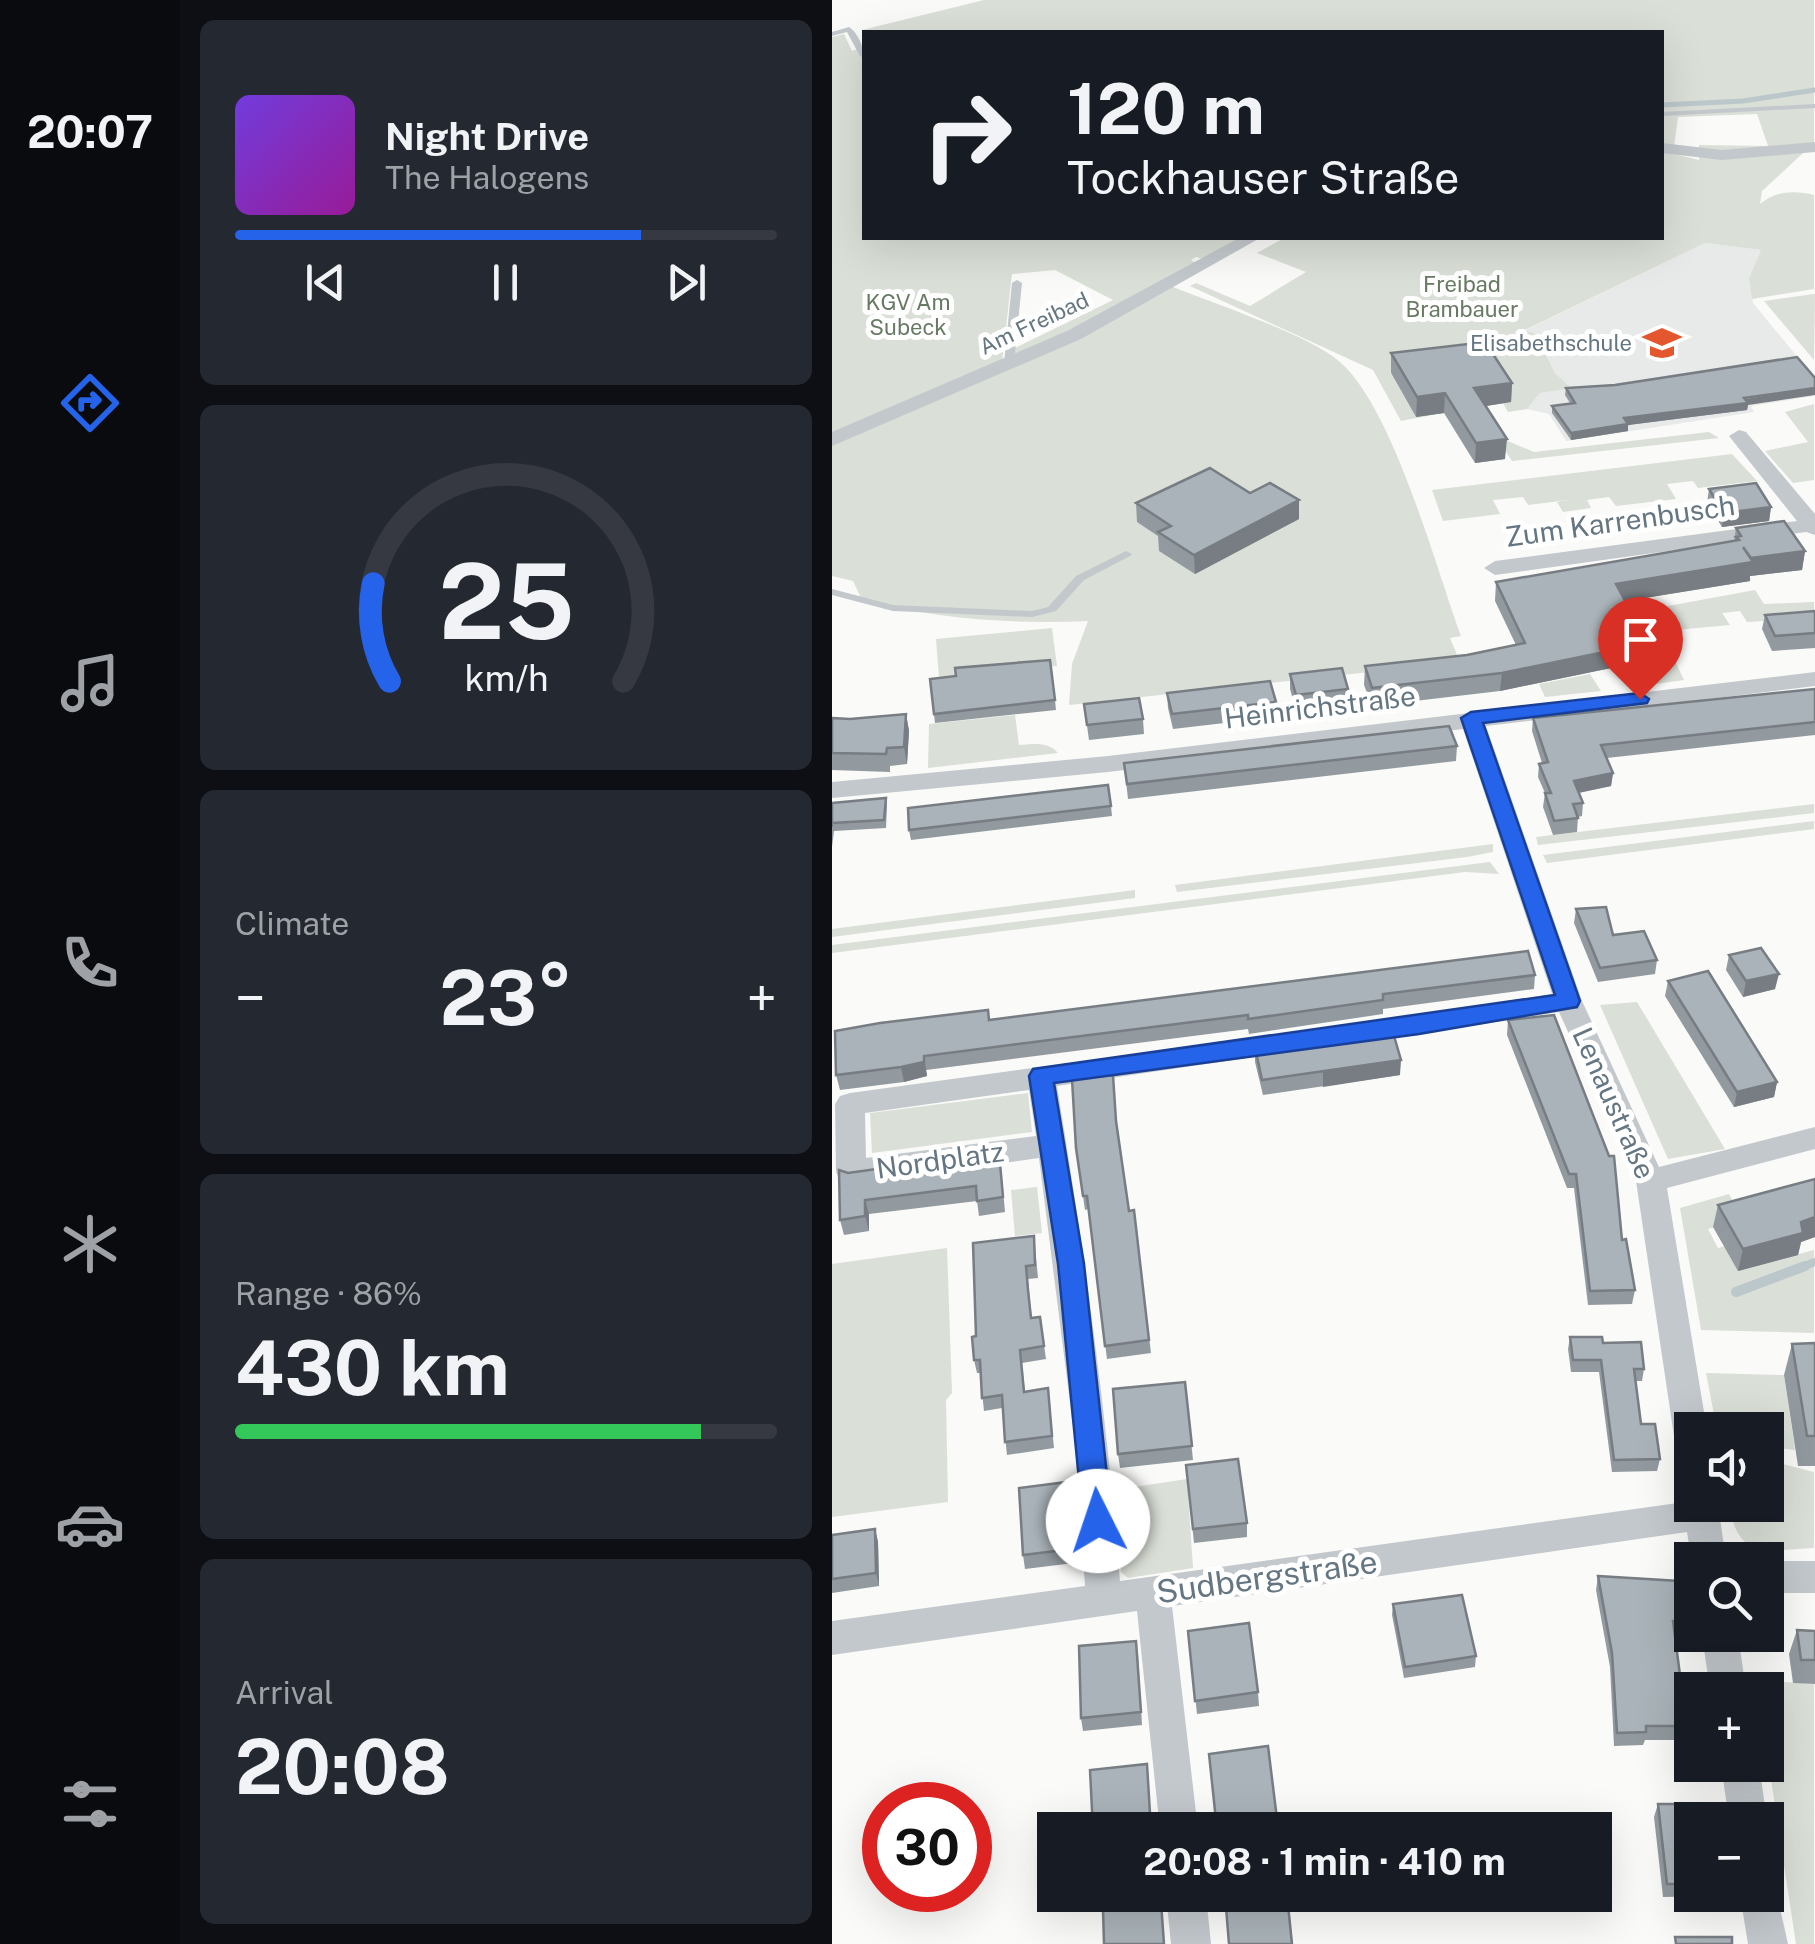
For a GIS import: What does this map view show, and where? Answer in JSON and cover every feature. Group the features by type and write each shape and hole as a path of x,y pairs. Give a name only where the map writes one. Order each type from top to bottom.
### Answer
{"street":[{"path":"1664,148 1722,155 1814,147"},
{"name":"Am Freibad","path":"832,440 1074,334 1247,240"},
{"name":"Zum Karrenbusch","path":"1738,436 1813,527"},
{"name":"Zum Karrenbusch","path":"1495,568 1813,527"},
{"name":"Heinrichstraße","path":"832,790 1108,764 1814,679"},
{"name":"Lenaustraße","path":"1471,718 1568,1001 1616,1112 1652,1181 1687,1412"},
{"path":"1104,1600 1090,1425 1071,1264 1041,1076 1419,1026 1568,1001"},
{"name":"Nordplatz","path":"1041,1076 850,1104 851,1172 1050,1145"},
{"path":"1652,1181 1814,1138"},
{"name":"Sudbergstraße","path":"832,1638 1674,1514"},
{"path":"1784,1577 1814,1577"},
{"path":"1153,1593 1176,1812"},
{"path":"1188,1912 1191,1944"},
{"path":"1763,1912 1768,1944"}],"lane":[{"path":"832,34 849,29 862,52"},
{"path":"1664,114 1814,106"},
{"path":"1009,363 1017,284"},
{"path":"832,592 893,608 1032,614 1052,610 1080,578 1126,554"}],"shaded area":[{"name":"Elisabethschule","path":"1705,243 1761,250 1749,278 1753,303 1814,377 1814,396 1751,406 1754,412 1566,441 1549,414 1527,409 1540,393 1569,388 1546,355 1526,347 1547,339 1524,331"}],"green space":[{"name":"Freibad Brambauer","path":"984,0 1814,0 1814,143 1762,191 1760,204 1786,193 1814,195 1814,289 1752,299 1749,278 1761,250 1705,243 1525,330 1549,339 1527,347 1546,355 1555,373 1571,388 1540,393 1527,409 1508,412 1503,403 1510,403 1484,361 1390,372 1416,417 1458,410 1401,421 1373,370 1190,286 1196,283 1250,306 1306,272 1257,253 1280,240 1664,240 1664,151 1699,160 1699,145 1768,146 1757,114 1678,117 1674,147 1664,146 1664,30 862,30"},
{"name":"KGV Am Subeck","path":"844,34 852,51 862,48 862,240 1237,240 1203,259 1196,257 1191,260 1196,263 1061,337 1015,355 1015,348 1113,300 1055,270 1012,274 1002,363 832,436 832,37"},
{"path":"1171,286 1306,341 1340,362 1359,384 1378,415 1411,491 1461,636 1450,638 1460,662 1069,705 1072,664 1088,621 1003,621 916,611 861,598 853,581 832,576 832,445"},
{"path":"1815,294 1814,360 1764,301"},
{"path":"1814,404 1814,480 1793,483 1765,451 1808,442 1785,412"},
{"path":"1709,432 1719,438 1512,461 1496,436 1534,452"},
{"path":"1732,454 1757,481 1698,488 1693,481 1667,484 1676,499 1616,506 1609,497 1587,500 1591,508 1563,512 1557,502 1568,500 1528,505 1523,497 1493,500 1500,514 1443,521 1432,490"},
{"path":"1755,590 1764,604 1814,602 1814,618 1747,622 1740,611 1722,613 1730,625 1643,633 1630,613"},
{"path":"1052,628 1057,666 939,677 936,639"},
{"path":"1657,655 1660,660 1674,659 1684,680 1649,685 1634,659"},
{"path":"1590,674 1601,691 1545,697 1539,684"},
{"path":"1015,715 1019,745 1045,745 1058,753 928,768 929,724"},
{"path":"1814,804 1814,813 1538,845 1536,837"},
{"path":"1814,821 1814,829 1547,863 1543,855"},
{"path":"1493,844 1493,852 1467,857 1177,892 1175,885"},
{"path":"1490,862 1499,874 1465,872 832,953 832,945"},
{"path":"1135,890 1135,898 832,937 832,929"},
{"path":"1637,1002 1725,1149 1668,1159 1600,1005"},
{"path":"1028,1093 1032,1132 872,1153 870,1113"},
{"path":"1037,1187 1042,1233 1015,1236 1011,1190"},
{"path":"1729,1194 1743,1219 1708,1229 1718,1248 1725,1246 1739,1270 1814,1250 1814,1333 1701,1330 1680,1208"},
{"path":"947,1248 952,1393 946,1400 948,1502 832,1517 832,1264"},
{"path":"1706,1373 1784,1375 1795,1450 1784,1449 1784,1412 1714,1412"},
{"path":"1784,1464 1814,1472 1814,1548 1784,1550 1784,1542 1746,1542 1733,1523 1784,1522"},
{"path":"1187,1479 1193,1568 1128,1578 1121,1572 1115,1490"},
{"path":"1784,1682 1814,1684 1814,1944 1796,1944 1784,1865 1784,1802 1774,1802 1771,1782 1784,1782"}],"building":[{"path":"1485,342 1512,383 1474,388 1507,439 1476,443 1445,393 1417,397 1391,353"},
{"path":"1797,357 1815,378 1815,388 1744,398 1748,403 1624,418 1628,424 1571,433 1552,406 1575,403 1566,388 1615,385"},
{"path":"1210,468 1250,493 1270,483 1299,500 1194,555 1158,532 1171,526 1136,503"},
{"path":"1756,483 1771,507 1724,513 1709,489"},
{"path":"1784,521 1805,551 1751,558 1743,547 1753,562 1616,584 1648,643 1502,673 1372,688 1365,666 1467,655 1525,643 1496,582 1739,540 1736,528"},
{"path":"1815,611 1815,633 1775,636 1765,615"},
{"path":"1050,660 1055,700 934,714 930,679 956,676 955,668"},
{"path":"1342,668 1348,689 1296,695 1290,674"},
{"path":"1270,681 1276,702 1172,714 1167,693"},
{"path":"1815,689 1815,722 1601,745 1613,773 1574,781 1583,803 1573,804 1578,818 1554,821 1545,793 1551,793 1539,764 1548,762 1533,718"},
{"path":"1139,698 1143,719 1087,725 1084,704"},
{"path":"906,714 904,747 887,748 886,754 832,753 832,718"},
{"path":"1449,726 1457,746 1127,784 1124,763"},
{"path":"1108,785 1111,806 909,830 908,808"},
{"path":"886,798 884,820 832,823 832,803"},
{"path":"1606,907 1613,935 1644,931 1657,960 1600,968 1576,909"},
{"path":"1761,948 1779,974 1746,981 1729,955"},
{"path":"1528,951 1535,975 1383,994 1383,1000 1248,1019 1248,1015 924,1056 924,1062 901,1067 836,1075 835,1031 988,1010 989,1020"},
{"path":"1708,971 1777,1082 1737,1092 1668,981"},
{"path":"1554,1015 1609,1156 1614,1156 1622,1240 1626,1239 1635,1290 1590,1291 1576,1174 1569,1174 1508,1020"},
{"path":"1392,1029 1401,1060 1262,1080 1255,1047"},
{"path":"1113,1075 1116,1121 1129,1211 1134,1210 1149,1340 1105,1346 1087,1196 1083,1196 1076,1148 1072,1079"},
{"path":"999,1152 1003,1197 977,1201 976,1186 865,1200 865,1216 840,1220 839,1170 848,1173"},
{"path":"1815,1179 1815,1217 1801,1222 1803,1233 1743,1249 1718,1205"},
{"path":"1034,1236 1035,1265 1026,1266 1028,1290 1031,1318 1040,1317 1044,1346 1020,1350 1024,1392 1048,1388 1052,1436 1005,1442 1002,1395 982,1398 980,1360 974,1360 973,1243"},
{"path":"1570,1337 1602,1337 1603,1343 1641,1342 1644,1369 1634,1369 1641,1424 1655,1424 1660,1459 1614,1460 1601,1360 1573,1360"},
{"path":"1815,1343 1815,1436 1807,1436 1792,1344"},
{"path":"1185,1382 1192,1446 1118,1454 1113,1389"},
{"path":"1238,1459 1247,1523 1193,1529 1186,1465"},
{"path":"1067,1482 1072,1549 1023,1555 1019,1488"},
{"path":"875,1529 876,1573 832,1579 832,1535"},
{"path":"1598,1576 1674,1581 1674,1652 1680,1672 1674,1672 1674,1726 1646,1726 1646,1732 1617,1733 1612,1653"},
{"path":"1462,1595 1476,1656 1405,1667 1393,1604"},
{"path":"1249,1623 1258,1692 1195,1701 1188,1631"},
{"path":"1797,1630 1815,1631 1815,1660 1801,1660"},
{"path":"1136,1641 1141,1712 1081,1718 1079,1646"},
{"path":"1268,1746 1276,1812 1215,1812 1209,1754"},
{"path":"1147,1764 1150,1812 1092,1812 1090,1770"},
{"path":"1658,1804 1674,1804 1674,1884 1667,1884"},
{"path":"1103,1912 1162,1912 1164,1944 1104,1944"},
{"path":"1226,1912 1289,1912 1292,1944 1229,1944"},
{"path":"1675,1937 1732,1937 1732,1944 1676,1944"}],"waterway":[{"path":"1664,105 1743,101 1815,90"},
{"path":"1799,1268 1815,1262"},
{"path":"1736,1292 1805,1266"}],"place":[{"name":"Elisabethschule","path":"1662,343"}],"route":[{"path":"1098,1521 1071,1264 1041,1076 1419,1026 1568,1001 1471,718 1640,699"}]}
